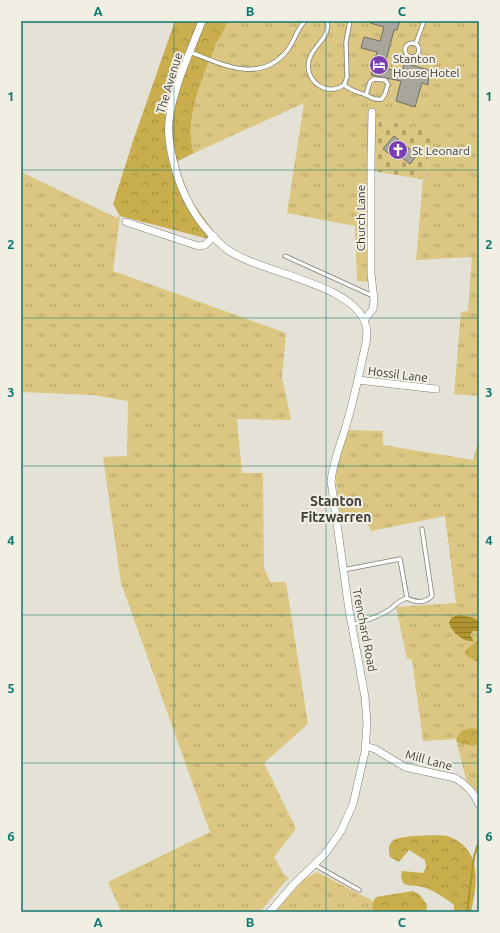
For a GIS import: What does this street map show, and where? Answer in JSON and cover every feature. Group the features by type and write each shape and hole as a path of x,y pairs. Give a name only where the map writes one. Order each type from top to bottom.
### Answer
{"street":[{"name":"The Avenue","path":"202,21 172,102 169,122 169,143 181,188 188,202 201,223 225,248 244,258 317,285 337,295 351,305 365,323"},
{"name":"Church Lane","path":"365,323 373,309 371,274 372,112"},
{"path":"126,222 198,246 206,245 214,236"},
{"name":"Trenchard Road","path":"270,912 293,885 315,865 336,839 351,811 361,773 367,723 365,697 343,570 331,481 334,463 358,380 366,340 365,323"},
{"name":"Hossil Lane","path":"358,380 436,389"},
{"name":"Mill Lane","path":"365,746 375,749 409,768 455,778 470,790 479,804"}],"lane":[{"path":"190,52 236,69 246,71 261,69 274,62 285,53 305,21"},
{"path":"327,21 328,28 324,40 309,59 309,74 315,83 325,89 337,89 344,85 347,77 346,42 350,21"},
{"path":"416,43 411,42 405,47 406,54 409,56 416,56 419,53 420,50 416,43 424,21"},
{"path":"344,85 357,94 366,95 375,100 382,99 388,84 385,80 374,79 370,82 366,95"},
{"path":"285,256 373,296"},
{"path":"352,625 373,618 388,610 396,602 407,598 417,602 428,600 432,596 422,529"},
{"path":"343,570 400,559 407,598"},
{"path":"315,865 359,890"}],"green space":[{"path":"175,21 227,21 210,58 196,99 191,127 191,141 194,153 176,162 191,200 215,234 209,239 120,216 113,204 133,141"},
{"path":"227,21 479,21 479,396 454,394 461,312 468,311 472,257 416,260 423,180 427,178 430,130 379,120 373,171 374,282 357,281 355,226 287,213 304,103 194,153 191,141 191,127 196,99 210,58"},
{"path":"379,120 431,130 426,180 373,171"},
{"path":"21,172 117,218 120,216 113,271 286,333 282,377 291,420 237,419 242,473 263,473 264,568 270,582 286,582 308,724 264,763 296,829 274,857 285,876 289,877 260,912 121,912 108,882 210,832 121,583 103,457 127,456 128,401 92,395 21,392"},
{"path":"349,430 383,431 383,445 473,460 479,437 479,730 473,729 466,731 460,734 456,739 423,741 412,659 407,659 396,607 456,603 445,516 371,531 364,516 341,523 336,481 337,465"},
{"path":"479,639 478,662 465,655 465,651"},
{"path":"472,728 479,730 479,744 473,746 457,743 456,739 461,731"},
{"path":"457,743 473,746 479,744 479,794 466,779"},
{"path":"437,835 450,837 461,843 468,851 473,860 476,880 471,912 454,912 454,905 438,894 429,889 403,883 401,877 402,871 423,873 426,867 425,860 409,850 399,862 390,857 389,846 394,840 402,837"},
{"path":"317,872 373,901 374,912 275,912 303,880"},
{"path":"413,891 420,895 427,905 426,912 374,912 373,904 376,897"}],"shaded area":[{"path":"461,615 474,618 479,622 479,631 473,631 470,635 474,641 462,639 450,626 449,622 453,617"}],"building":[{"name":"Stanton House Hotel","path":"370,21 400,21 397,30 394,30 384,68 402,72 404,63 429,70 428,85 422,83 415,107 396,101 401,81 371,75 377,52 361,48 364,37 380,41 384,27 370,23"},
{"name":"St Leonard","path":"394,136 417,155 410,164 395,152 392,156 383,149"}],"waterway":[{"path":"467,912 474,857 479,841"}],"place":[{"name":"Stanton House Hotel","path":"379,65"},
{"name":"St Leonard","path":"398,150"}],"district":[{"name":"Stanton Fitzwarren","path":"336,510"}]}
